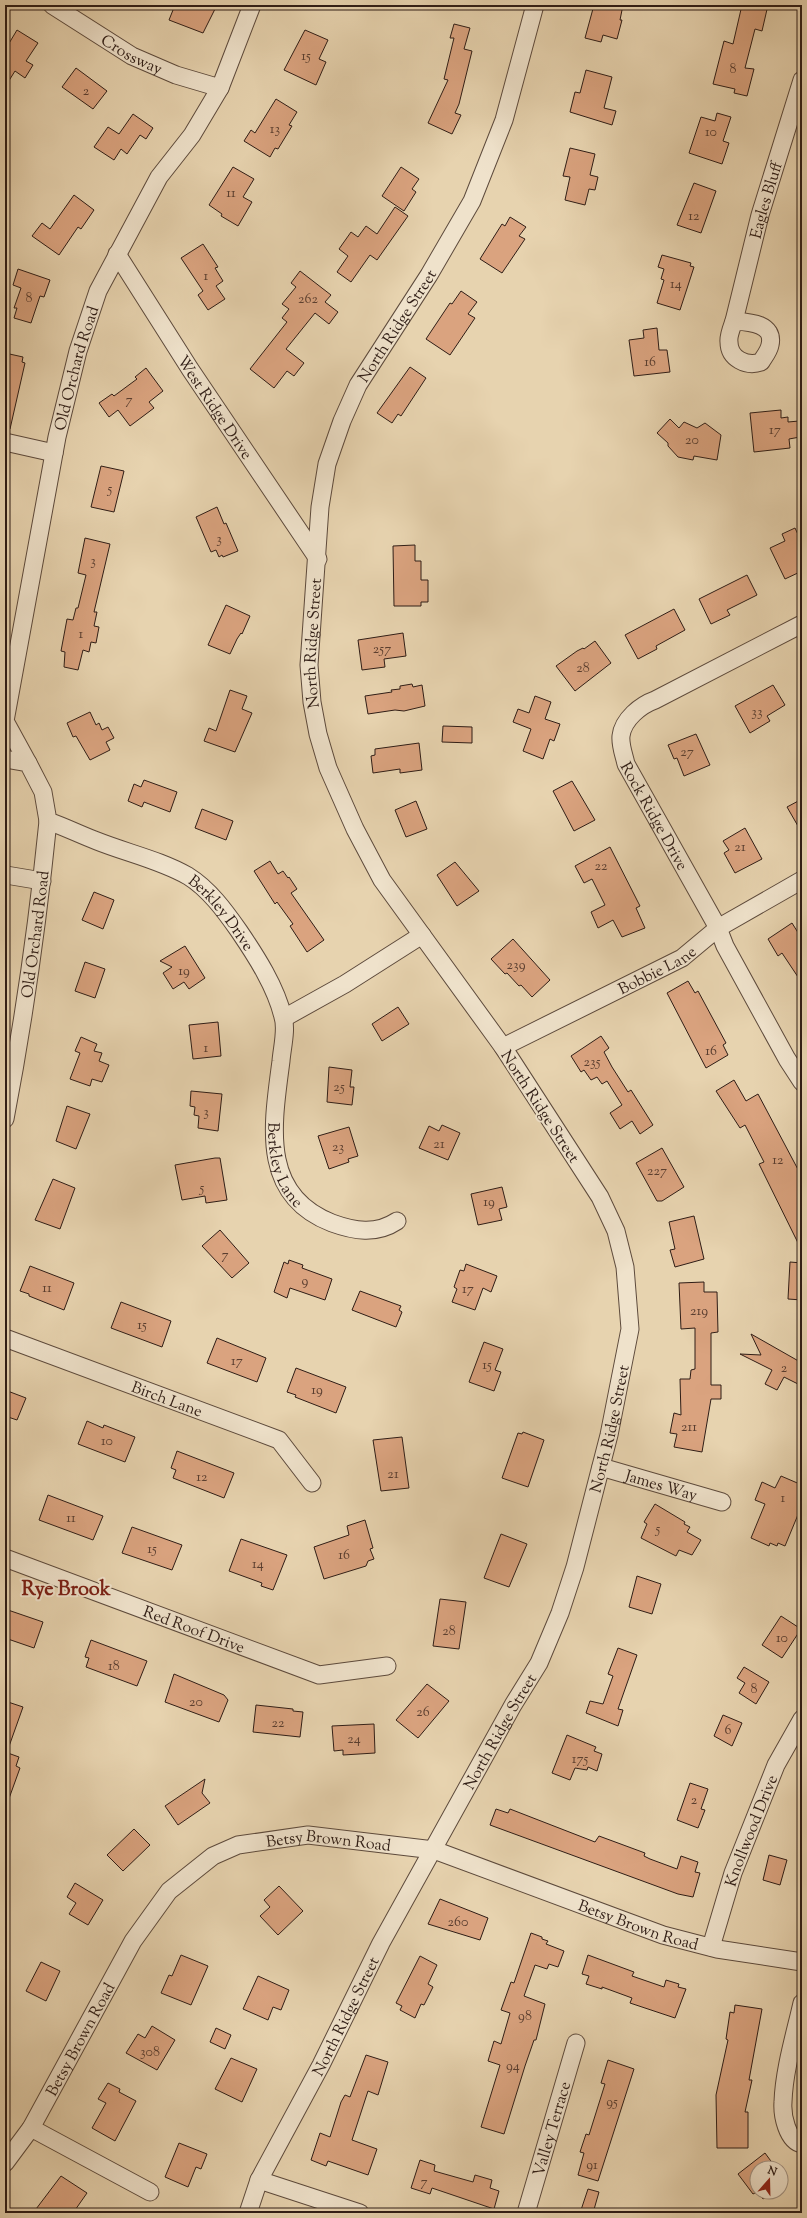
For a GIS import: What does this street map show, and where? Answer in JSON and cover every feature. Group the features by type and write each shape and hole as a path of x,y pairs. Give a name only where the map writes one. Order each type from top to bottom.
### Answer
{"street":[{"name":"Crossway","path":"52,5 132,56 176,75 220,88"},
{"name":"Old Orchard Road","path":"28,763 5,721 54,453 78,351 98,291 116,254 159,178 192,135 220,88 252,5"},
{"name":"North Ridge Street","path":"248,2213 259,2180 321,2065 382,1943 513,1705 539,1662 560,1613 575,1567 601,1467 630,1329 625,1266 616,1231 600,1197 503,1046 382,880 354,829 328,768 318,734 312,702 309,665 318,559 320,507 326,471 342,421 358,385 429,275 472,201 504,120 535,5"},
{"name":"Eagles Bluff","path":"734,321 760,215 802,80"},
{"name":"West Ridge Drive","path":"116,254 190,369 318,559"},
{"path":"5,442 54,453"},
{"name":"Rock Ridge Drive","path":"802,624 655,700 642,705 633,713 621,734 626,764 718,928 725,946 786,1058 802,1082"},
{"path":"5,759 28,763 43,792 48,821"},
{"name":"Old Orchard Road","path":"5,1119 10,1060 42,881 48,821"},
{"name":"Berkley Drive","path":"48,821 188,877 213,896 243,938 270,984 284,1018"},
{"path":"5,875 42,881"},
{"name":"Bobbie Lane","path":"503,1046 682,958 718,928 802,880"},
{"path":"284,1018 345,984 422,935"},
{"name":"Berkley Lane","path":"284,1018 273,1121 275,1159 284,1183 298,1201 318,1218 349,1229 374,1231 387,1228 397,1221"},
{"name":"Birch Lane","path":"5,1338 279,1440 312,1483"},
{"name":"James Way","path":"601,1467 722,1502"},
{"name":"Red Roof Drive","path":"5,1558 319,1675 387,1666"},
{"name":"Knollwood Drive","path":"711,1947 733,1873 770,1780 802,1719"},
{"name":"Betsy Brown Road","path":"5,2163 31,2128 133,1941 169,1891 213,1856 238,1845 308,1835 434,1850 663,1935 711,1947 802,1962"},
{"path":"802,2003 782,2102 786,2125 792,2136 802,2144"},
{"name":"Valley Terrace","path":"526,2213 576,2043"},
{"path":"31,2128 150,2192"},
{"path":"259,2180 360,2213"}],"building":[{"path":"175,5 217,5 203,33 169,20"},
{"path":"594,5 623,5 620,20 622,20 617,39 603,35 601,42 585,38"},
{"path":"742,5 768,5 762,31 755,29 745,68 754,69 747,96 734,93 735,89 713,84 724,41 733,44"},
{"path":"454,24 470,28 464,49 472,51 459,104 455,113 461,115 452,134 428,123 448,80 444,79 454,38 450,38"},
{"path":"17,30 38,43 26,61 33,65 25,78 15,71 5,87 5,50"},
{"path":"305,30 328,40 319,59 326,62 316,85 284,70"},
{"path":"76,68 107,91 93,109 62,87"},
{"path":"586,70 612,77 604,108 616,111 612,125 570,112 575,92 580,93"},
{"path":"276,99 297,112 289,125 292,126 278,149 275,148 270,157 244,141 251,130 255,133"},
{"path":"717,113 731,117 723,141 729,143 722,164 689,153 701,117 715,121"},
{"path":"133,114 153,128 146,139 140,135 127,154 121,149 114,160 94,147 108,127 119,134"},
{"path":"570,148 595,154 590,175 598,177 595,190 589,189 585,205 565,200 570,177 563,176"},
{"path":"233,167 254,179 243,197 252,202 238,226 221,216 222,214 209,205"},
{"path":"401,167 419,179 412,189 416,192 404,211 382,196"},
{"path":"694,183 716,191 701,233 677,225"},
{"path":"74,195 94,210 81,229 78,227 59,255 32,236 42,223 50,229"},
{"path":"395,207 408,216 377,260 370,255 351,282 337,272 348,256 339,249 351,232 358,237 366,226 377,234"},
{"path":"510,217 526,227 519,236 525,239 502,273 480,259 502,224 505,226"},
{"path":"203,244 218,267 215,268 223,281 216,286 225,299 208,310 198,295 203,291 181,258"},
{"path":"662,255 691,263 690,266 694,267 680,310 657,303 664,280 661,279 664,269 658,267"},
{"path":"18,269 50,280 44,297 40,296 31,323 14,318 17,308 14,308 21,288 13,285"},
{"path":"300,271 331,295 325,302 338,312 329,324 315,313 286,349 304,363 294,376 287,371 274,388 250,369 287,322 282,318 289,309 282,304 296,287 291,283"},
{"path":"461,291 477,302 468,314 475,318 450,355 426,339 450,303 452,304"},
{"path":"657,328 659,350 667,350 670,372 634,376 629,340 644,338 643,330"},
{"path":"5,353 23,357 22,362 25,363 10,429 5,428"},
{"path":"410,367 426,378 401,416 398,414 392,423 377,413"},
{"path":"146,368 163,391 149,402 154,408 130,426 118,410 109,417 99,403 112,394 114,396 137,379 135,377"},
{"path":"781,410 781,418 788,417 788,422 799,421 800,437 789,439 790,448 754,452 750,413"},
{"path":"670,419 679,428 684,422 697,428 705,423 721,435 717,460 694,456 693,460 678,457 668,446 668,443 657,433"},
{"path":"101,466 124,471 114,512 91,507"},
{"path":"217,507 224,524 226,523 238,551 223,557 222,555 219,557 216,550 211,552 196,517"},
{"path":"795,528 802,543 802,571 785,579 770,548 785,541 782,534"},
{"path":"85,538 110,544 94,612 97,612 94,626 99,627 96,643 91,642 89,652 83,650 78,670 64,667 65,652 61,651 67,619 73,620 76,608 78,608 86,575 78,573"},
{"path":"415,545 415,561 421,561 421,580 428,580 428,602 421,602 421,606 394,606 393,546"},
{"path":"747,575 757,595 727,610 730,615 711,624 699,599"},
{"path":"226,605 250,616 242,634 241,633 237,639 230,654 208,645"},
{"path":"674,609 685,630 656,646 657,649 638,659 625,635"},
{"path":"403,633 406,656 384,659 385,667 362,670 358,640"},
{"path":"595,641 611,663 575,691 556,666 577,651 583,648 584,649"},
{"path":"412,684 413,687 422,685 425,706 404,711 395,710 368,714 365,696 392,692 391,690 400,689 400,686"},
{"path":"773,685 785,705 767,716 770,721 750,733 735,706"},
{"path":"230,690 247,696 242,709 252,713 235,752 204,741 209,728 216,731"},
{"path":"535,696 551,702 545,719 560,724 554,741 550,739 543,759 523,751 531,729 513,722 518,709 529,713"},
{"path":"90,712 96,725 99,723 102,730 108,727 114,738 106,742 110,750 90,760 76,736 73,737 67,723"},
{"path":"443,726 472,727 472,743 442,742"},
{"path":"696,734 710,765 684,776 677,758 674,759 668,745"},
{"path":"419,743 422,770 400,773 400,769 373,773 371,756 375,755 375,749"},
{"path":"144,780 177,792 170,812 144,802 142,807 128,801 134,784 141,787"},
{"path":"572,781 595,820 574,831 553,791"},
{"path":"802,799 802,833 787,807"},
{"path":"416,801 427,829 406,837 395,810"},
{"path":"202,809 233,821 226,840 195,828"},
{"path":"745,828 762,859 735,873 724,853 729,850 723,841"},
{"path":"610,847 640,906 636,908 645,928 622,937 613,920 598,928 591,912 605,905 592,879 584,883 575,866"},
{"path":"270,861 278,874 283,871 288,878 289,877 297,889 291,893 324,940 307,952 290,926 293,924 277,902 275,904 254,871"},
{"path":"455,862 479,891 457,906 437,875"},
{"path":"94,892 114,900 103,929 82,920"},
{"path":"792,923 802,939 802,983 782,953 778,956 768,939"},
{"path":"513,939 550,980 532,997 507,973 505,974 491,959"},
{"path":"185,946 205,978 189,989 184,982 173,989 163,973 172,967 160,961"},
{"path":"85,962 105,969 95,998 75,991"},
{"path":"688,981 695,993 698,991 726,1043 723,1045 728,1055 706,1068 667,993"},
{"path":"398,1007 409,1024 382,1041 372,1024"},
{"path":"218,1022 221,1056 193,1059 189,1025"},
{"path":"601,1036 609,1048 604,1052 612,1067 628,1092 631,1090 653,1125 640,1134 632,1121 620,1129 610,1113 622,1105 607,1081 602,1084 597,1077 591,1080 584,1070 581,1072 571,1056"},
{"path":"81,1037 97,1044 94,1051 102,1053 99,1061 109,1065 102,1082 92,1079 90,1086 70,1079 80,1053 75,1051"},
{"path":"329,1067 352,1070 350,1087 354,1087 352,1105 327,1102"},
{"path":"734,1080 746,1101 758,1094 802,1177 802,1251 759,1164 764,1162 745,1125 740,1128 716,1091"},
{"path":"191,1091 222,1094 218,1131 198,1128 199,1116 194,1115 195,1107 190,1106"},
{"path":"67,1106 90,1114 76,1149 56,1141"},
{"path":"442,1125 460,1133 448,1160 419,1148 429,1126 439,1131"},
{"path":"349,1127 358,1156 348,1159 349,1162 329,1169 318,1136"},
{"path":"662,1148 684,1187 662,1201 657,1201 636,1163"},
{"path":"220,1158 227,1200 206,1203 205,1196 182,1200 175,1165"},
{"path":"53,1179 75,1188 60,1229 35,1220"},
{"path":"502,1187 507,1207 499,1209 502,1220 478,1225 471,1194"},
{"path":"694,1216 704,1259 675,1267 670,1250 675,1249 669,1222"},
{"path":"220,1230 249,1263 232,1278 202,1246"},
{"path":"289,1260 303,1265 302,1268 332,1279 325,1300 290,1288 287,1298 274,1292 284,1262 288,1264"},
{"path":"790,1262 802,1263 802,1300 788,1299"},
{"path":"466,1264 497,1276 491,1292 483,1288 475,1310 452,1302 457,1289 454,1287 460,1270 464,1271"},
{"path":"30,1266 74,1283 64,1310 20,1291"},
{"path":"704,1282 704,1292 717,1292 718,1332 711,1333 711,1385 721,1385 721,1399 711,1399 702,1452 674,1447 677,1434 670,1433 674,1413 681,1415 680,1379 690,1379 691,1370 695,1369 695,1328 681,1329 679,1283"},
{"path":"360,1291 401,1306 399,1310 402,1312 396,1327 352,1310"},
{"path":"121,1302 171,1321 162,1347 111,1328"},
{"path":"751,1334 802,1363 802,1386 784,1377 777,1390 765,1384 772,1370 740,1354 761,1355"},
{"path":"217,1338 266,1358 257,1382 207,1363"},
{"path":"484,1342 503,1349 495,1370 501,1372 494,1391 469,1382"},
{"path":"296,1368 346,1387 336,1413 295,1397 296,1395 287,1392"},
{"path":"5,1390 26,1398 17,1420 5,1416"},
{"path":"87,1421 103,1428 104,1425 135,1437 125,1462 78,1444"},
{"path":"523,1432 544,1440 528,1487 502,1478 518,1433 522,1434"},
{"path":"402,1437 409,1488 381,1491 373,1440"},
{"path":"177,1451 234,1473 224,1498 173,1478 176,1470 171,1468"},
{"path":"781,1476 802,1485 802,1505 785,1546 778,1543 777,1546 770,1543 769,1546 751,1538 765,1504 755,1500 762,1482 775,1488"},
{"path":"48,1495 103,1516 93,1540 39,1520"},
{"path":"655,1504 685,1522 684,1524 690,1527 687,1532 701,1540 692,1555 679,1550 676,1556 641,1538 647,1524 644,1522"},
{"path":"365,1520 373,1548 370,1549 374,1559 368,1561 366,1566 324,1579 314,1547 349,1535 347,1526"},
{"path":"132,1527 182,1545 172,1570 122,1553"},
{"path":"501,1534 527,1544 509,1587 484,1578"},
{"path":"241,1539 287,1555 273,1590 261,1586 262,1583 229,1571"},
{"path":"637,1576 661,1584 652,1614 629,1607"},
{"path":"440,1599 466,1602 459,1649 433,1646"},
{"path":"5,1609 43,1622 34,1648 5,1638"},
{"path":"781,1616 801,1629 782,1658 762,1645"},
{"path":"91,1640 147,1661 137,1686 86,1667 89,1658 85,1657"},
{"path":"618,1648 637,1655 618,1709 623,1710 618,1726 586,1713 590,1701 603,1704 613,1676 608,1674"},
{"path":"744,1667 769,1682 756,1704 739,1693 745,1683 737,1678"},
{"path":"174,1674 224,1695 228,1700 219,1722 165,1702"},
{"path":"427,1684 449,1701 418,1738 396,1720"},
{"path":"5,1701 23,1707 7,1752 5,1752"},
{"path":"256,1705 293,1709 293,1711 303,1712 300,1737 253,1732"},
{"path":"723,1715 742,1723 732,1746 714,1736"},
{"path":"374,1724 375,1753 343,1755 343,1750 334,1751 332,1726"},
{"path":"567,1735 596,1747 594,1751 602,1754 597,1771 588,1767 587,1770 575,1768 570,1780 552,1773"},
{"path":"5,1752 19,1757 16,1766 20,1768 7,1804 5,1803"},
{"path":"205,1779 202,1793 210,1803 178,1825 165,1806"},
{"path":"690,1783 708,1789 701,1809 705,1810 698,1828 677,1820"},
{"path":"496,1809 508,1813 510,1809 595,1842 599,1836 645,1853 644,1856 650,1859 677,1869 681,1856 698,1862 695,1872 700,1873 693,1897 678,1894 490,1825"},
{"path":"134,1829 150,1845 123,1871 107,1855"},
{"path":"769,1855 787,1860 780,1885 763,1880"},
{"path":"75,1883 103,1900 88,1925 69,1914 76,1903 67,1897"},
{"path":"279,1886 303,1911 278,1935 260,1916 270,1907 264,1900"},
{"path":"440,1899 488,1918 480,1940 428,1924"},
{"path":"531,1933 548,1941 546,1944 564,1951 558,1967 549,1964 547,1969 535,1965 524,1996 545,2004 536,2040 534,2040 525,2066 504,2134 481,2127 500,2065 488,2061 494,2041 501,2044 510,2013 501,2010 511,1982 514,1983"},
{"path":"181,1955 208,1966 191,2005 161,1993 169,1975 172,1976"},
{"path":"588,1955 634,1972 632,1976 664,1987 666,1980 679,1984 678,1987 686,1989 675,2018 630,2003 632,1998 602,1987 602,1989 586,1984 589,1976 582,1974"},
{"path":"420,1956 437,1965 428,1984 433,1987 424,2005 421,2004 415,2018 400,2010 402,2006 396,2003"},
{"path":"41,1962 60,1971 46,2001 26,1991"},
{"path":"258,1976 289,1990 281,2010 273,2007 268,2020 243,2009"},
{"path":"735,2005 762,2009 749,2080 752,2080 745,2112 748,2112 748,2148 717,2148 716,2095 728,2040 726,2039 730,2012 734,2013"},
{"path":"152,2026 175,2040 157,2070 126,2053 138,2034 145,2038"},
{"path":"216,2028 231,2035 225,2049 210,2042"},
{"path":"366,2055 388,2062 378,2095 368,2091 352,2140 377,2149 368,2175 328,2161 326,2166 311,2160 320,2133 330,2137 341,2102 345,2095 350,2097"},
{"path":"231,2058 257,2069 242,2102 215,2089"},
{"path":"608,2060 634,2069 598,2181 578,2175 584,2153 580,2152 586,2134 589,2135 605,2084 601,2083"},
{"path":"108,2083 120,2089 119,2092 136,2101 115,2141 92,2128 106,2103 98,2099"},
{"path":"179,2143 207,2154 201,2169 196,2167 188,2187 165,2177"},
{"path":"765,2153 770,2160 756,2160"},
{"path":"420,2160 435,2165 434,2171 473,2182 475,2175 492,2180 490,2188 499,2191 494,2209 432,2188 430,2194 411,2188"},
{"path":"749,2165 749,2189 738,2174"},
{"path":"61,2176 87,2193 73,2213 33,2213"},
{"path":"588,2189 599,2192 593,2213 580,2213"}],"district":[{"name":"Rye Brook","path":"66,1588"}]}
